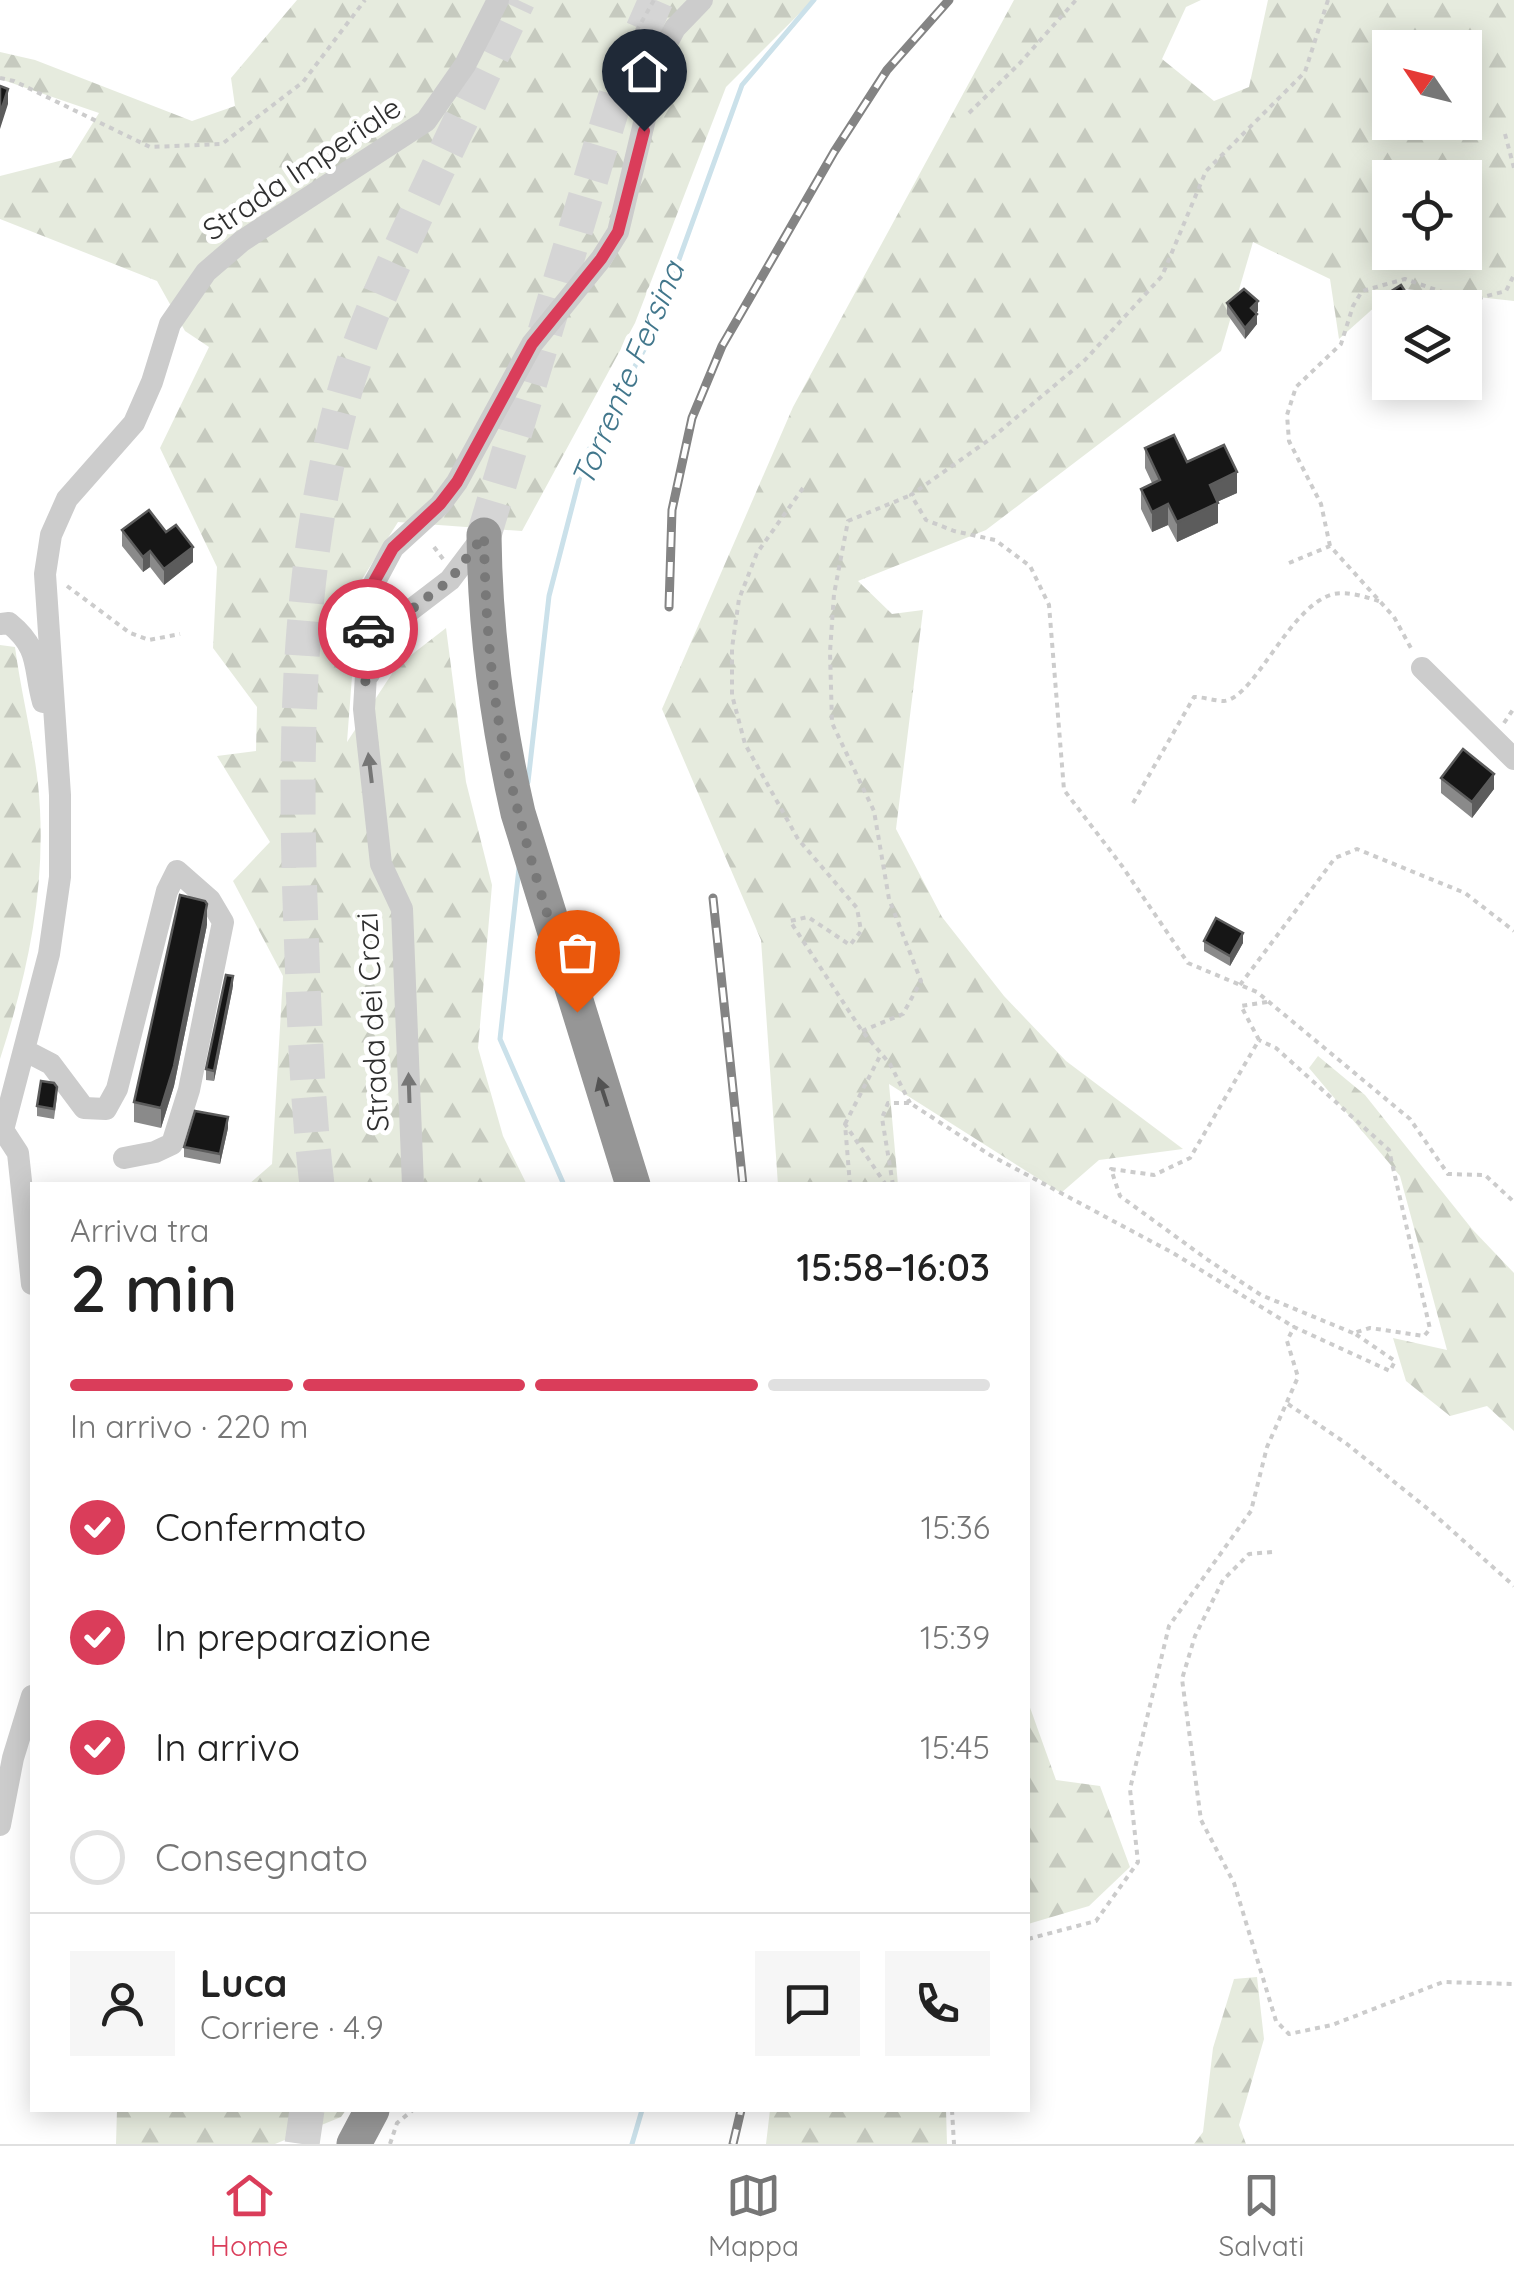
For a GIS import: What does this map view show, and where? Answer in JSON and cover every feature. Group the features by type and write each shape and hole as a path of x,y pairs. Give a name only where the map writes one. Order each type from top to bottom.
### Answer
{"highway":[{"path":"484,535 489,648 511,782 572,996 632,1182"},
{"path":"354,2144 371,2112"}],"street":[{"name":"Strada Imperiale","path":"2,1130 50,954 60,877 57,743 45,574 51,535 67,500 134,423 170,324 206,272 242,241 426,121 465,65 498,0"},
{"name":"Strada dei Crozi","path":"414,1182 402,909 382,864 364,709 370,589 393,548 440,504 457,482 532,344 618,232 660,56 675,28 702,0"},
{"path":"365,682 395,622 450,580 484,535"},
{"path":"0,624 9,624 34,650 37,679 57,743"},
{"path":"1422,668 1514,759"},
{"path":"24,1050 51,1064 84,1108 106,1109 117,1088 167,891 177,871 210,900 223,922 188,1090 172,1144 124,1158"},
{"path":"2,1130 18,1153 30,1265"},
{"path":"0,1825 13,1758 30,1703"}],"path":[{"path":"0,78 14,81 150,148 222,144 303,82 365,0"},
{"path":"970,114 1076,0"},
{"path":"862,1030 903,1014 920,981 889,899 874,811 832,723 830,652 834,594 848,521 911,495 992,437 1084,360 1162,276 1206,171 1305,72 1328,0"},
{"path":"1504,134 1514,168"},
{"path":"1422,668 1394,617 1330,546 1321,504 1290,441 1287,415 1296,387 1341,344 1362,291 1405,279 1468,301 1506,291 1514,275"},
{"path":"804,488 756,553 739,599 732,648 732,694 745,744 798,839 857,908 861,931 850,945 808,918 790,921 882,1054 910,1104 990,1155 1173,1253 1294,1327 1390,1371 1395,1361 1354,1333 1261,1295 1120,1196 1111,1168 1154,1174 1190,1158 1260,1040"},
{"path":"911,495 926,520 995,540 1030,566 1049,605 1064,790 1188,963 1258,992 1410,1119 1448,1174 1484,1175 1514,1202"},
{"path":"1289,563 1330,546"},
{"path":"45,574 73,589 130,633 149,640 180,634"},
{"path":"1133,802 1194,697 1225,701 1242,691 1305,610 1332,594 1354,594 1380,601"},
{"path":"1240,984 1335,858 1357,849 1465,893 1514,931"},
{"path":"1267,1002 1240,1006 1260,1040 1276,1048 1389,1150 1430,1329 1424,1336 1370,1328 1354,1333"},
{"path":"850,1182 844,1124 882,1054"},
{"path":"890,1182 882,1118 888,1103 910,1104"},
{"path":"844,1124 888,1182"},
{"path":"1030,1938 1096,1920 1138,1862 1130,1789 1168,1626 1251,1512 1267,1447 1298,1377 1286,1340 1294,1327"},
{"path":"1287,1403 1347,1444 1428,1509 1514,1586"},
{"path":"1272,1552 1249,1554 1223,1580 1195,1636 1182,1679 1201,1820 1234,1884 1276,2021 1289,2034 1332,2025 1443,1982 1514,1984"},
{"path":"390,2144 397,2123 411,2112"},
{"path":"952,2112 954,2144"}],"green space":[{"path":"297,0 813,0 726,87 635,323 522,531 398,522 359,584 347,742 397,666 446,628 466,782 492,885 478,1048 503,1136 526,1182 251,1182 272,1164 283,976 233,881 270,842 217,756 256,751 257,707 213,648 217,567 160,448 209,347 185,331 157,281 0,219 0,176 71,158 99,113 0,79 0,52 35,60 192,121 235,106 231,78"},
{"path":"1014,0 1201,0 1186,7 1162,59 1214,101 1249,87 1268,0 1514,0 1514,301 1482,297 1482,290 1372,290 1372,309 1339,339 1330,279 1253,242 1221,351 986,530 858,581 892,614 923,610 896,829 942,917 1004,996 1066,1061 1183,1149 1099,1160 1061,1193 889,1084 898,1182 778,1182 761,940 662,709 793,407"},
{"path":"0,645 15,647 36,767 40,855 34,924 20,992 0,1059"},
{"path":"1318,1056 1365,1095 1472,1229 1514,1273 1514,1431 1487,1406 1450,1416 1406,1381 1393,1338 1447,1350 1400,1176 1309,1068"},
{"path":"1030,1708 1056,1780 1100,1786 1130,1867 1089,1906 1030,1923"},
{"path":"1257,1977 1264,2039 1239,2125 1246,2144 1194,2144 1203,2132 1213,2048 1234,1979"},
{"path":"117,2112 345,2112 341,2117 275,2144 116,2144"},
{"path":"770,2112 946,2112 947,2144 766,2144"}],"building":[{"path":"0,86 8,89 0,114"},
{"path":"1244,289 1258,301 1251,308 1257,314 1245,328 1227,303"},
{"path":"1174,435 1187,462 1224,445 1237,472 1210,485 1218,503 1177,522 1168,504 1152,512 1141,489 1160,480 1145,448"},
{"path":"149,510 166,532 176,525 193,547 164,569 150,551 143,557 122,530"},
{"path":"1463,749 1494,774 1472,802 1441,778"},
{"path":"180,895 207,904 174,1066 161,1108 134,1102"},
{"path":"1216,918 1243,933 1230,956 1204,941"},
{"path":"226,975 233,976 214,1071 206,1069"},
{"path":"41,1081 57,1087 54,1109 37,1106"},
{"path":"195,1111 228,1117 220,1154 184,1147"}],"waterway":[{"name":"Torrente Fersina","path":"528,782 549,596 585,457 651,337 742,85 814,0"},
{"name":"Torrente Fersina","path":"519,868 500,1039 563,1182"},
{"name":"Torrente Fersina","path":"632,2144 641,2112"}],"tunnel":[{"path":"317,1182 305,1025 298,794 302,660 316,525 328,459 360,344 518,0"},
{"path":"484,535 620,82 656,0"},
{"path":"302,2144 307,2112"}],"railway":[{"path":"669,607 672,510 692,418 722,346 834,152 887,70 949,0"},
{"path":"713,898 743,1182"},
{"path":"733,2144 741,2112"}],"way so far":[{"path":"368,629 365,682 395,622 450,580 484,535 489,648 504,751 518,814 577,1012"}],"route":[{"path":"368,629 370,589 393,548 440,504 457,482 532,344 618,232 644,131"}]}
